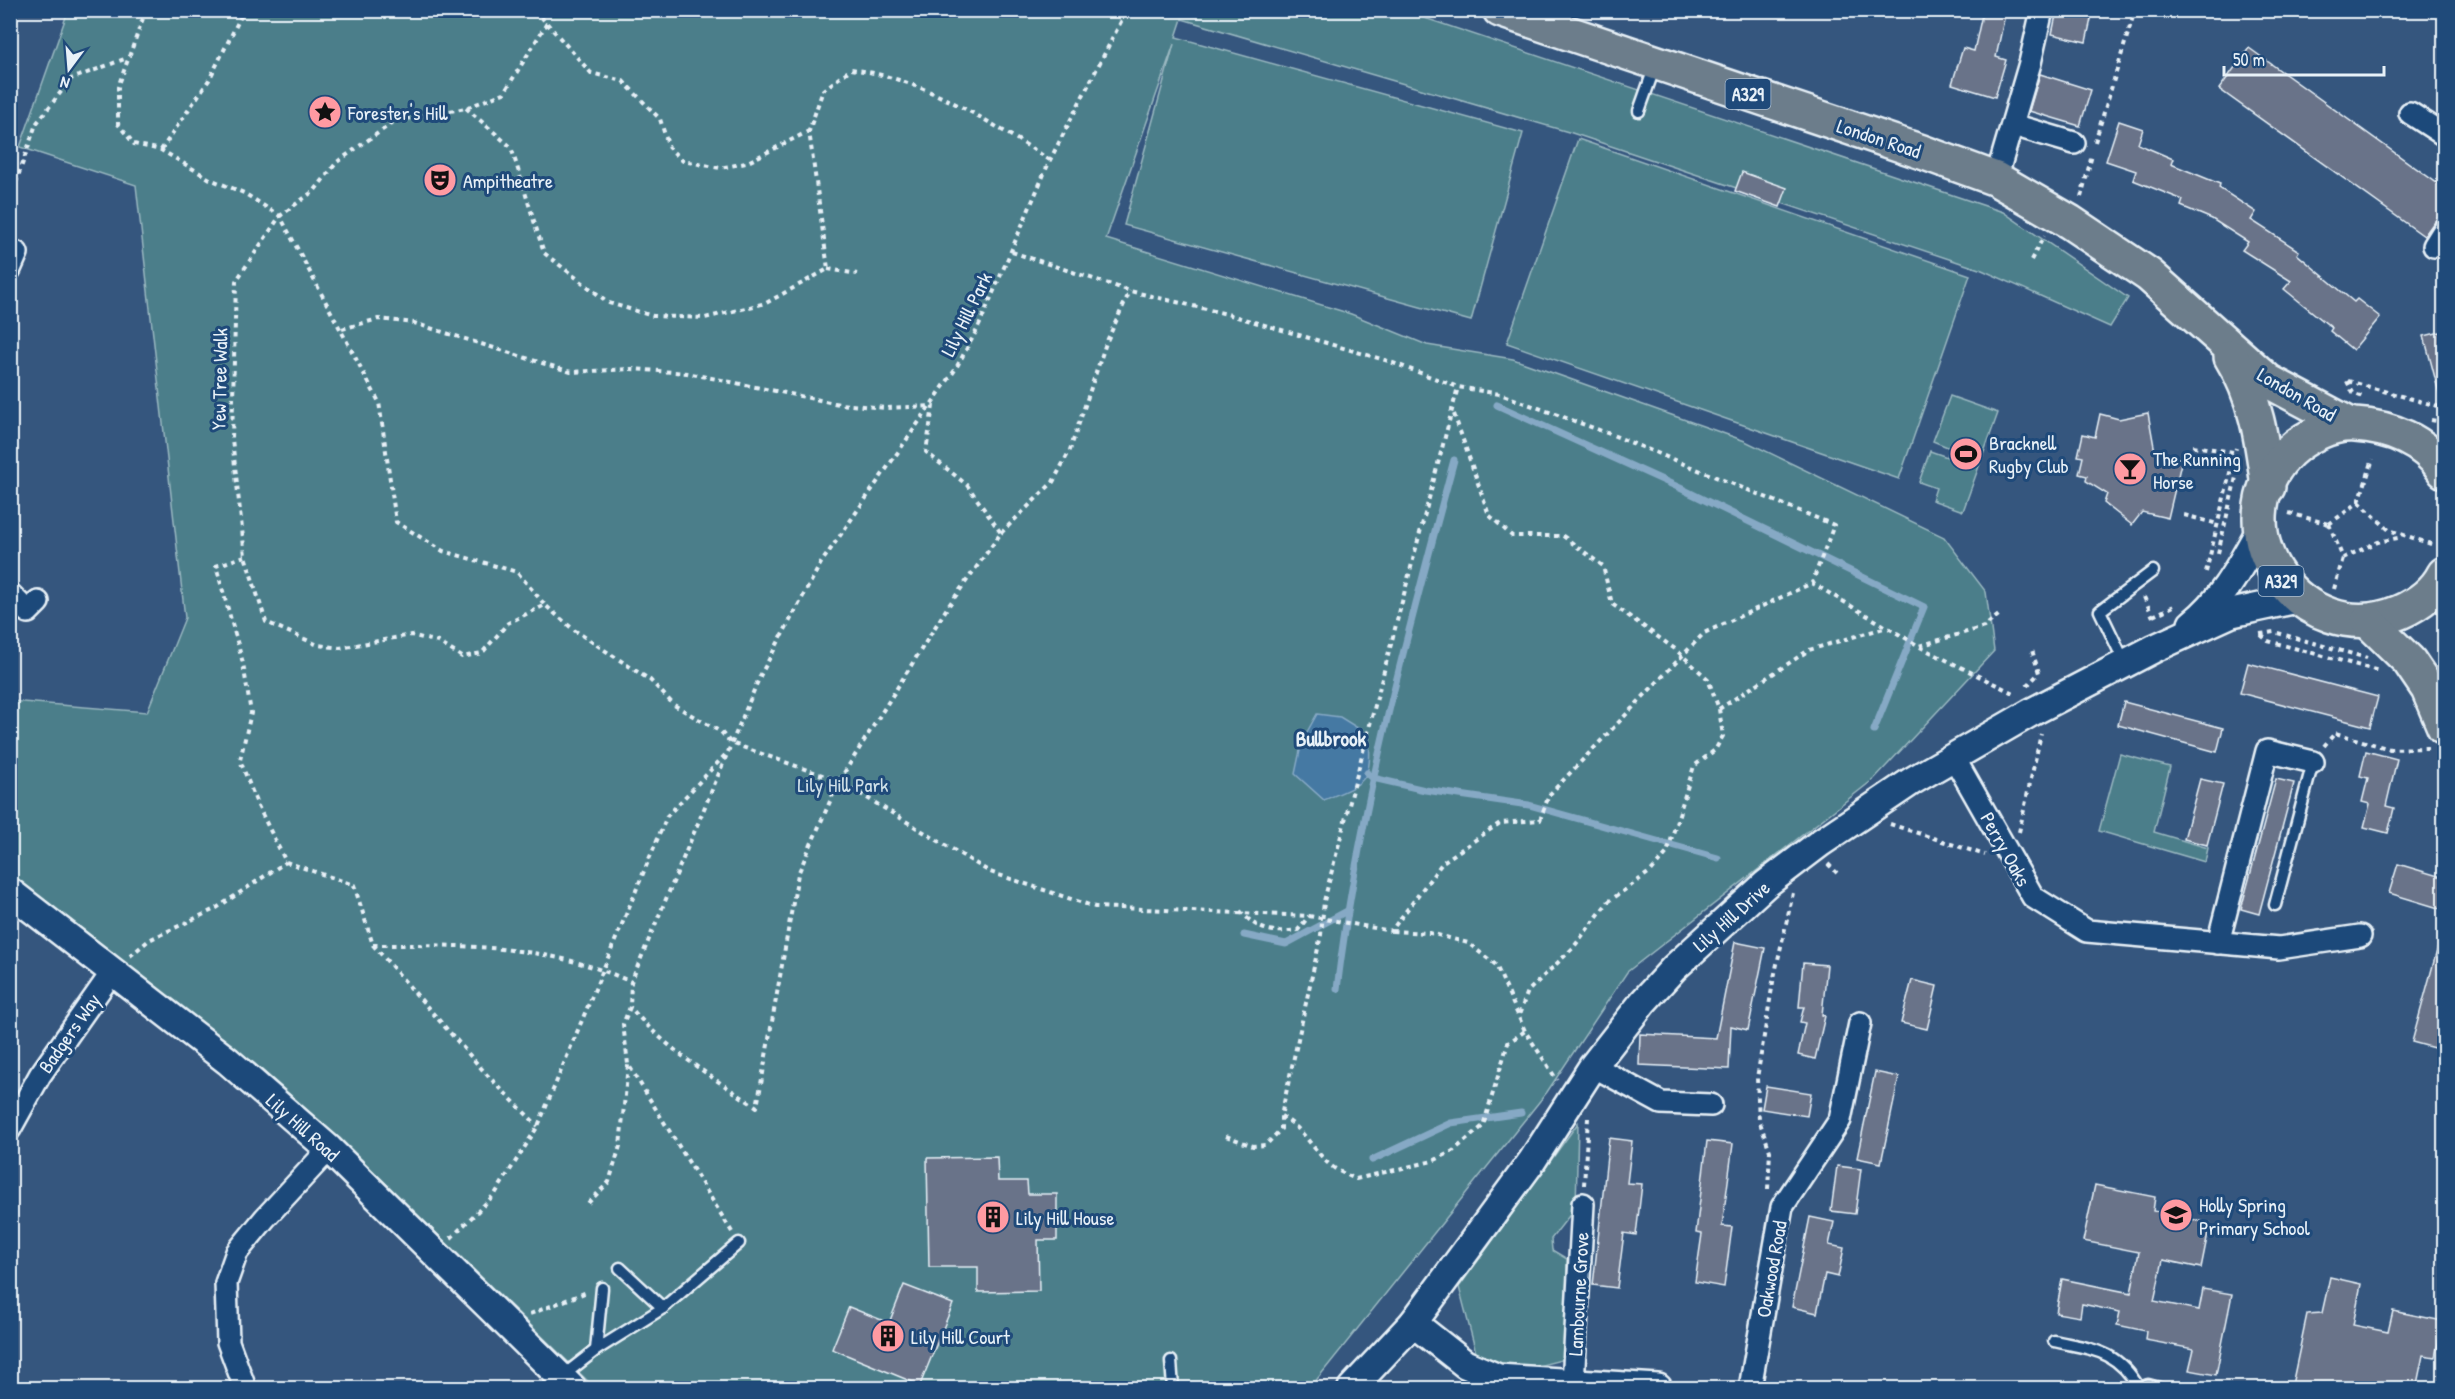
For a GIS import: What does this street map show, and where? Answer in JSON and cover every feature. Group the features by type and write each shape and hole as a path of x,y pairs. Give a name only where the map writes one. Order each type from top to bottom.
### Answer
{"main road":[{"name":"London Road","path":"1500,10 1996,179 2070,222 2137,267 2268,381 2351,409"},
{"name":"London Road","path":"2219,339 2247,385 2262,438 2268,487"},
{"name":"A329","path":"2441,576 2413,607 2385,619 2368,621 2338,618 2318,612 2285,587 2270,564 2275,521 2261,509 2268,487 2282,459 2300,441 2351,409 2399,434 2432,444 2445,471"},
{"path":"2368,621 2409,661 2428,689 2441,737"}],"street":[{"path":"1996,179 2013,125 2042,10"},
{"path":"2410,113 2445,135"},
{"path":"2013,125 2074,143"},
{"name":"Lily Hill Drive","path":"2168,643 2217,602 2275,521"},
{"path":"10,594 28,613"},
{"name":"Lily Hill Drive","path":"1413,1323 1532,1161 1593,1066 1643,1002 1674,968 1766,884 1820,843 1953,756 2126,663 2232,613 2298,599"},
{"path":"2218,943 2268,751 2313,762"},
{"name":"Perry Oaks","path":"1953,756 2033,897 2087,931 2279,948 2360,936"},
{"name":"Lily Hill Road","path":"10,892 228,1060 329,1149 566,1383"},
{"name":"Badgers Way","path":"10,1129 40,1075 113,971"},
{"name":"Oakwood Road","path":"1750,1389 1782,1207 1840,1120 1860,1023"},
{"path":"1593,1066 1661,1103 1711,1105"},
{"path":"245,1389 228,1342 226,1283 237,1252 329,1149"},
{"name":"Lambourne Grove","path":"1583,1204 1590,1386"},
{"path":"1352,1389 1413,1323 1465,1364 1497,1378 1658,1389"}],"lane":[{"path":"1639,111 1656,63"},
{"path":"2126,663 2100,611 2138,585 2153,571"},
{"path":"2276,905 2313,762"},
{"path":"566,1383 596,1350 663,1308 739,1243"},
{"path":"620,1268 663,1308"},
{"path":"596,1350 602,1288"},
{"path":"2054,1341 2104,1353 2117,1359 2140,1389 2148,1385 2159,1389"},
{"path":"1171,1361 1173,1389"}],"path":[{"path":"146,10 118,87 118,124 134,144 161,150 210,179 244,193 280,216 379,402 396,522 444,551 517,572 545,605 574,630 650,680 674,705 721,732 731,743 839,781 990,872 1095,907 1240,911 1309,916 1391,931 1430,933 1468,943 1496,965 1525,1031 1551,1073"},
{"path":"161,150 209,80 244,10"},
{"path":"535,10 591,73 623,81 660,119 669,148 683,161 720,168 746,163 809,131"},
{"name":"Lily Hill Park","path":"739,1243 628,1064 623,1024 630,1006 631,982 760,676 821,563 933,406 978,328 1050,160 1127,10"},
{"path":"2080,203 2083,185 2135,10"},
{"name":"Yew Tree Walk","path":"545,605 508,622 482,653 462,657 438,642 411,634 340,648 318,645 266,622 245,556 232,439 236,281 280,216 315,190 337,162 394,121 466,108 504,93 547,22"},
{"path":"10,200 36,124 70,79 127,58"},
{"path":"828,269 809,131 823,90 851,69 881,73 918,85 992,124 1050,160"},
{"path":"466,108 511,147 544,253 609,303 653,316 705,318 766,303 828,269 857,274"},
{"path":"2031,260 2048,228"},
{"path":"1012,252 1130,291 1227,314 1376,358 1458,387 1500,394 1610,434 1834,525 1812,583 1704,633 1549,795 1540,820 1500,823 1443,862 1391,931"},
{"path":"630,1006 652,1033 757,1107 798,874 839,781 947,608 1001,532 1053,482 1070,450 1106,343 1130,291"},
{"path":"342,329 378,319 414,323 571,372 632,369 687,373 839,404 886,408 933,406 926,452 967,485 1001,532"},
{"path":"2351,409 2347,381 2445,408"},
{"path":"1226,1137 1253,1146 1266,1145 1281,1129 1281,1116 1321,935 1324,902 1458,387"},
{"path":"1453,412 1489,515 1512,536 1563,536 1603,566 1612,604 1683,656 1708,679 1719,709 1723,736 1715,750 1694,765 1667,853 1651,871 1608,902 1573,948 1528,991 1519,1015"},
{"path":"2205,577 2233,452 2238,445"},
{"path":"2193,446 2233,452"},
{"path":"2275,521 2329,524 2359,502 2373,459"},
{"path":"2217,557 2232,496"},
{"path":"2359,502 2389,530 2403,536 2441,576"},
{"path":"2184,515 2218,524"},
{"path":"2329,524 2343,558 2333,591"},
{"path":"2343,558 2378,542 2403,536"},
{"path":"245,556 216,566 243,663 251,713 240,760 286,862 354,885 373,945 488,1076 538,1126"},
{"path":"1812,583 1919,646 2019,696"},
{"path":"2138,585 2153,616 2179,603"},
{"path":"1919,646 1984,627 2001,613"},
{"path":"1719,709 1809,650 1888,627"},
{"path":"2317,644 2274,632 2260,634 2268,641 2383,673"},
{"path":"2025,688 2039,673 2031,647"},
{"path":"2017,842 2041,732 2039,728"},
{"path":"2313,762 2335,733 2390,749 2441,737"},
{"path":"436,1254 495,1194 538,1126 667,816 728,751"},
{"path":"1882,818 1888,823 1990,857"},
{"path":"113,971 149,940 215,909 286,862"},
{"path":"1780,1219 1767,1209 1770,1151 1759,1120 1757,1078 1773,982 1794,887"},
{"path":"1240,911 1254,926 1276,933 1298,930 1309,916"},
{"path":"373,945 501,946 603,969 631,982"},
{"path":"1281,1116 1293,1123 1310,1140 1325,1161 1356,1179 1433,1161 1454,1151 1483,1126 1508,1043 1525,1031"},
{"path":"588,1203 609,1182 620,1146 628,1064"},
{"path":"1583,1204 1589,1109"},
{"path":"525,1316 602,1288"}],"green space":[{"name":"Lily Hill Park","path":"68,11 1404,11 2003,212 2128,298 2110,327 1982,270 1572,133 1182,19 1176,37 1523,133 1471,321 1124,225 1174,44 1106,239 1351,314 1427,345 1513,359 1745,441 1944,537 1986,592 1994,651 1874,779 1627,972 1547,1092 1310,1388 595,1388 340,1139 254,1063 11,875 10,701 147,712 185,618 136,185 20,147"},
{"path":"1578,139 1970,275 1899,479 1507,343"},
{"name":"Bracknell Rugby Club","path":"1950,396 1998,413 1963,511 1932,500 1936,488 1919,482 1930,451 1947,457 1950,448 1933,441"},
{"path":"2120,754 2170,767 2154,832 2208,848 2205,862 2099,831"},
{"path":"1578,1123 1576,1207 1551,1239 1552,1250 1567,1259 1565,1359 1515,1372 1480,1368 1459,1287"}],"water":[{"path":"1317,714 1340,717 1369,735 1369,763 1363,779 1349,789 1324,800 1295,774 1302,741"}],"building":[{"path":"1983,10 2006,10 1996,57 2006,60 1995,97 1952,84 1963,48 1974,51"},
{"path":"2057,10 2093,10 2086,42 2052,34"},
{"path":"2249,48 2445,189 2445,207 2424,236 2219,89"},
{"path":"2040,74 2091,90 2080,126 2029,111"},
{"path":"2119,121 2143,129 2138,144 2173,159 2171,164 2220,184 2219,188 2256,212 2251,220 2299,251 2297,254 2354,302 2357,299 2380,317 2353,350 2330,331 2332,328 2284,289 2291,281 2242,250 2248,242 2212,219 2181,206 2183,200 2133,180 2136,171 2106,161"},
{"path":"1742,172 1787,188 1780,207 1735,191"},
{"path":"2445,331 2445,393 2439,393 2424,336"},
{"name":"The Running Horse","path":"2148,413 2155,452 2182,459 2168,518 2142,512 2132,525 2104,503 2107,494 2086,481 2087,476 2079,474 2083,457 2078,456 2083,434 2095,437 2100,414 2119,419"},
{"path":"2248,663 2378,697 2370,727 2240,693"},
{"path":"2124,702 2223,728 2217,752 2118,725"},
{"path":"2366,751 2397,759 2386,806 2394,808 2388,833 2364,827 2370,804 2362,802 2368,778 2360,776"},
{"path":"2200,779 2223,784 2207,845 2184,839"},
{"path":"2276,779 2294,783 2259,914 2241,909"},
{"path":"2398,864 2445,878 2445,910 2389,893"},
{"path":"1735,942 1765,948 1748,1030 1731,1026 1729,1069 1639,1065 1640,1034 1716,1038"},
{"path":"2439,943 2445,943 2445,1051 2412,1042"},
{"path":"1803,963 1827,965 1822,1015 1825,1016 1815,1059 1798,1055 1805,1023 1800,1022 1804,1007 1799,1007"},
{"path":"1912,980 1937,986 1927,1029 1901,1023"},
{"path":"1875,1072 1899,1077 1881,1163 1857,1158"},
{"path":"1766,1086 1811,1093 1807,1116 1762,1109"},
{"path":"1609,1138 1632,1141 1627,1183 1642,1184 1636,1235 1624,1233 1617,1288 1593,1285"},
{"path":"1707,1141 1733,1144 1722,1226 1732,1227 1724,1287 1695,1282 1702,1234 1696,1233"},
{"name":"Lily Hill House","path":"997,1157 998,1181 1027,1181 1028,1194 1057,1194 1057,1240 1038,1240 1039,1291 978,1292 978,1267 929,1267 927,1158"},
{"path":"1837,1166 1861,1169 1855,1214 1831,1211"},
{"path":"2095,1185 2155,1197 2153,1211 2210,1223 2201,1268 2163,1260 2154,1301 2199,1310 2203,1289 2232,1294 2216,1375 2189,1370 2194,1349 2145,1340 2146,1331 2117,1325 2120,1312 2082,1304 2080,1317 2056,1313 2062,1279 2131,1293 2139,1252 2083,1241"},
{"path":"1810,1217 1834,1222 1829,1245 1844,1248 1838,1277 1825,1274 1817,1313 1792,1307"},
{"path":"2330,1277 2361,1284 2353,1325 2388,1332 2393,1311 2443,1321 2435,1357 2423,1355 2416,1389 2310,1389 2292,1385 2307,1314 2322,1313"},
{"name":"Lily Hill Court","path":"904,1285 953,1304 920,1385 832,1349 849,1307 889,1323"}],"waterway":[{"path":"1497,405 1680,488 1924,607 1874,730"},
{"path":"1337,989 1346,922 1371,789 1402,657 1454,460"},
{"path":"1367,773 1373,778 1425,790 1529,805 1718,858"},
{"path":"1244,935 1286,944 1347,911"},
{"path":"1372,1160 1451,1123 1521,1113"}],"place":[{"name":"Forester's Hill","path":"325,112"},
{"name":"Ampitheatre","path":"440,180"},
{"name":"Bracknell Rugby Club","path":"1966,454"},
{"name":"The Running Horse","path":"2130,469"},
{"name":"Holly Spring Primary School","path":"2176,1215"},
{"name":"Lily Hill House","path":"993,1217"},
{"name":"Lily Hill Court","path":"888,1336"}],"district":[{"name":"Bullbrook","path":"1331,738"}]}
